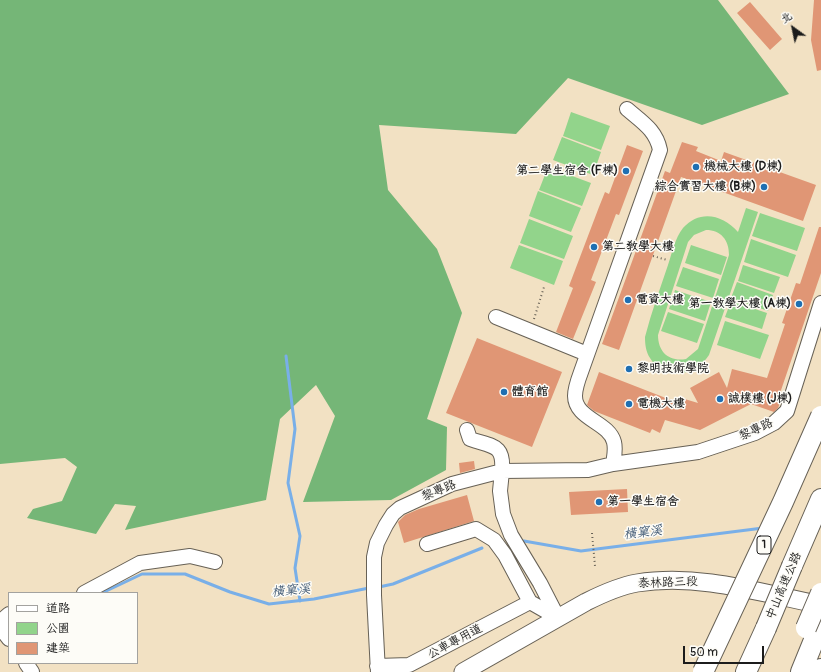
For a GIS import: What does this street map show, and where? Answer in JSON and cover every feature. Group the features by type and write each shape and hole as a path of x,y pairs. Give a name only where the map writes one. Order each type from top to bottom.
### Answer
{"highway":[{"name":"1","path":"703,672 783,502 821,416"},
{"name":"中山高速公路","path":"746,672 821,499"},
{"path":"801,672 815,628 821,593"},
{"path":"788,672 815,628"}],"main road":[{"name":"泰林路三段","path":"464,672 603,594 636,583 658,581 698,582 740,588 821,606"}],"street":[{"path":"613,464 615,450 614,441 608,432 584,414 577,406 576,386 660,150 658,138 628,109"},
{"name":"黎專路","path":"377,669 374,572 377,543 392,514 400,508 452,484 502,471 588,470 613,464 698,452 755,433 774,423 787,411 821,303"},
{"path":"496,317 587,354"},
{"path":"698,672 740,588 821,410"},
{"path":"467,430 470,439 497,449 501,453 503,458 500,491 503,514 508,528 540,583 558,618"},
{"path":"427,544 476,530 483,532 494,540 530,602 558,618"},
{"path":"86,592 140,563 190,556 215,562"},
{"name":"公車專用道","path":"377,669 409,665 530,602"},
{"path":"6,634 1,621 8,615"}],"path":[{"path":"653,256 666,260"},
{"path":"534,319 544,287"},
{"path":"592,533 595,566"}],"green space":[{"path":"0,0 718,0 789,94 702,125 568,78 516,134 379,125 388,190 437,249 462,313 427,419 447,427 446,470 391,500 303,502 335,416 316,385 280,419 266,500 125,530 136,506 115,504 96,534 27,518 33,509 62,501 77,467 65,458 0,464"},
{"path":"571,112 610,126 601,150 563,136"},
{"path":"562,137 601,152 593,175 553,160"},
{"path":"548,167 591,183 582,206 539,190"},
{"path":"538,191 581,208 571,232 529,216"},
{"path":"746,208 758,212 709,355 696,368 688,372 671,373 663,371 656,366 649,356 646,348 645,337 678,236 683,228 690,222 704,216 718,218 732,226 738,232","holes":["706,230 711,230 720,234 726,240 729,255 698,349 686,359 674,359 662,351 658,335 688,242 694,235"]},
{"path":"760,213 805,228 797,251 752,236"},
{"path":"529,219 573,236 564,259 520,243"},
{"path":"751,239 796,255 788,277 744,262"},
{"path":"519,245 563,261 554,285 510,268"},
{"path":"691,245 727,257 721,275 685,263"},
{"path":"743,265 780,277 774,293 738,281"},
{"path":"683,267 719,279 713,298 676,286"},
{"path":"737,282 773,295 768,311 731,298"},
{"path":"675,290 711,302 705,321 669,309"},
{"path":"731,301 767,313 762,329 725,317"},
{"path":"668,312 704,324 697,343 661,331"},
{"path":"725,321 769,335 760,359 717,345"}],"building":[{"path":"814,0 821,0 821,70 817,71 811,40"},
{"path":"750,2 782,39 770,50 737,13"},
{"path":"682,142 698,147 696,151 721,161 724,152 816,185 803,221 681,177 619,350 602,344 665,171 670,173"},
{"name":"第二教學大樓","path":"627,145 643,151 619,215 616,214 591,280 596,282 573,339 556,332 573,288 569,286 605,192 609,194"},
{"path":"819,227 821,227 821,273 778,399 781,400 778,408 774,412 751,404 700,430 665,420 660,433 652,429 650,433 594,411 587,405 599,372 676,402 678,397 698,403 690,388 719,372 727,388 732,369 767,378 785,324 782,323 796,283 800,284"},
{"name":"體育館","path":"477,338 562,372 532,447 446,413"},
{"path":"474,461 475,469 460,473 459,463"},
{"name":"第一學生宿舍","path":"627,489 628,512 571,515 569,492"},
{"path":"467,495 474,521 404,543 398,522 405,515 419,509"}],"waterway":[{"path":"286,356 295,429 288,483 300,536 295,568 300,601"},
{"name":"橫窠溪","path":"524,541 581,551 763,528"},
{"name":"橫窠溪","path":"379,587 393,584 482,548"},
{"name":"橫窠溪","path":"104,592 142,574 185,574 230,592 269,604 314,599 369,588"}],"place":[{"name":"機械大樓 (D棟)","path":"696,167"},
{"name":"第二學生宿舍 (F棟)","path":"626,171"},
{"name":"綜合實習大樓 (B棟)","path":"764,187"},
{"name":"第二教學大樓","path":"594,247"},
{"name":"電資大樓","path":"628,300"},
{"name":"第一教學大樓 (A棟)","path":"799,304"},
{"name":"黎明技術學院","path":"629,369"},
{"name":"體育館","path":"504,392"},
{"name":"誠樸樓 (J棟)","path":"720,399"},
{"name":"電機大樓","path":"629,404"},
{"name":"第一學生宿舍","path":"599,502"}]}
